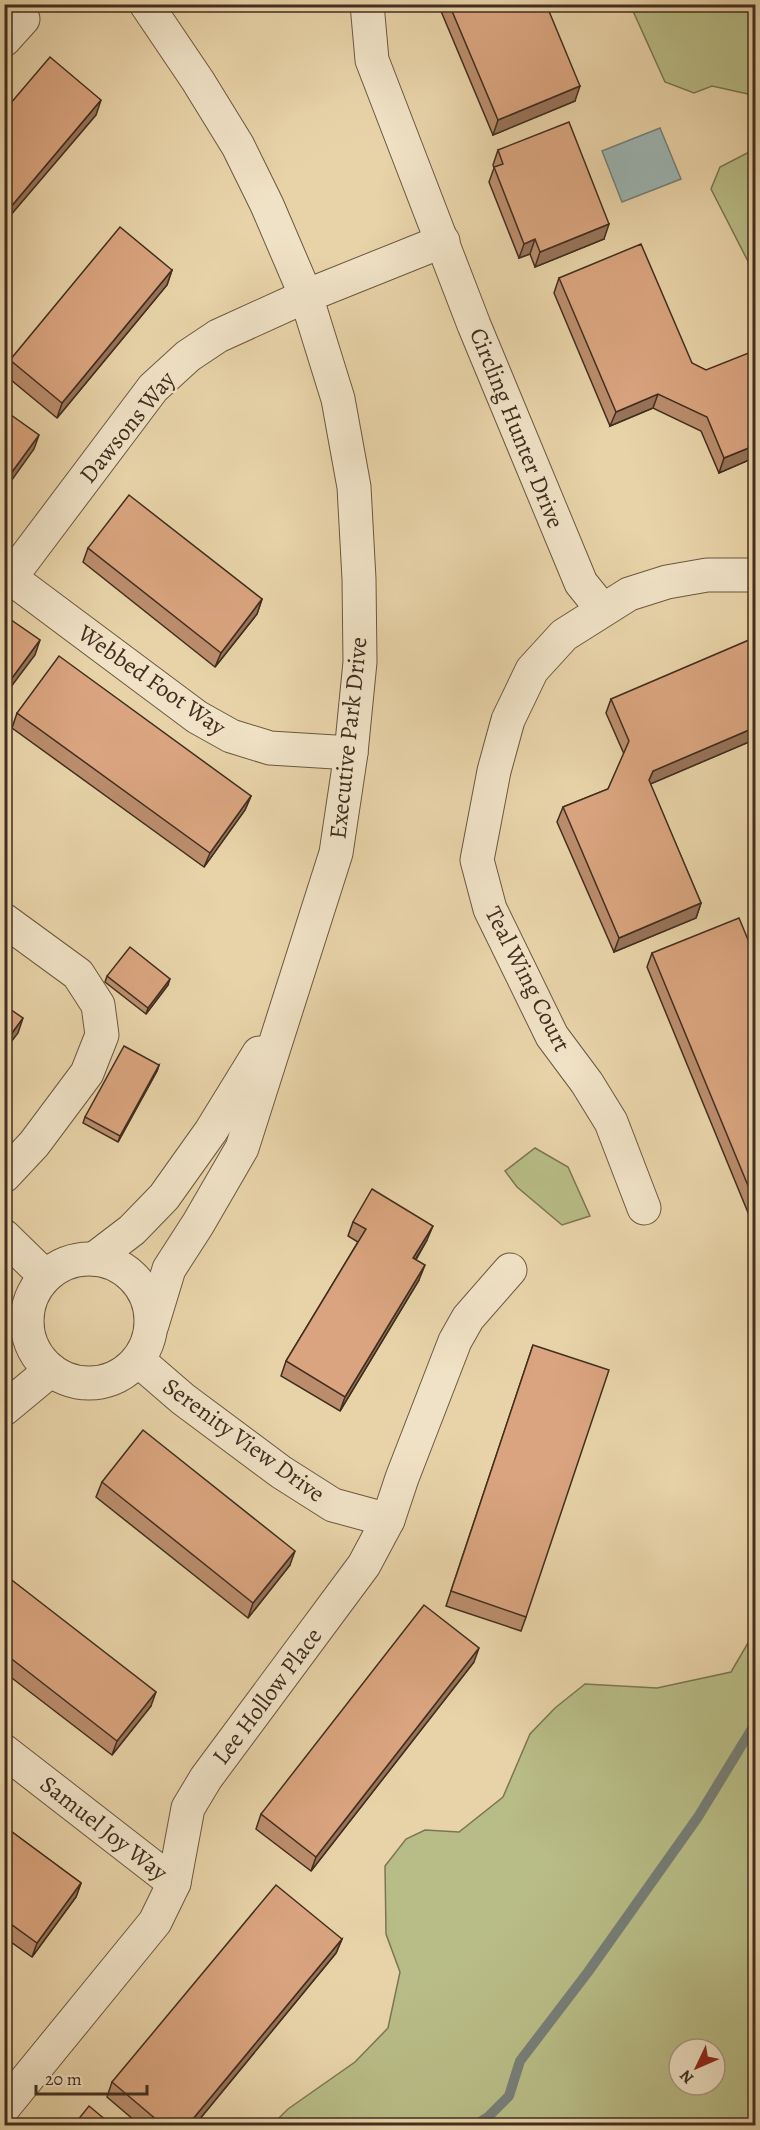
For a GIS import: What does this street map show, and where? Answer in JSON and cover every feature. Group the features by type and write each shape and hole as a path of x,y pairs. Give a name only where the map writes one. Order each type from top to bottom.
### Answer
{"street":[{"name":"Executive Park Drive","path":"146,4 238,146 267,205 306,296 338,399 354,487 359,579 360,662 351,753 336,853 242,1148 169,1269 152,1325"},
{"name":"Circling Hunter Drive","path":"367,4 372,60 479,336 581,583 603,609"},
{"path":"306,296 443,241"},
{"name":"Dawsons Way","path":"7,575 153,388 188,356 218,336 306,296"},
{"name":"Webbed Foot Way","path":"7,575 197,717 231,736 270,748 351,753"},
{"name":"Teal Wing Court","path":"644,1208 611,1122 587,1083 552,1036 490,909 477,860 494,771 505,730 532,670 564,635 629,594 667,582 707,575 756,575"},
{"path":"4,920 78,974 98,1005 102,1035 87,1072 34,1144 4,1176"},
{"name":"Executive Park Drive","path":"94,1259 132,1230 164,1197 212,1131 286,1008"},
{"path":"4,1236 45,1276"},
{"path":"94,1259 113,1263 129,1273 142,1288 150,1305 152,1325 148,1344 139,1361 120,1376 97,1384 72,1382 51,1370 39,1358 30,1342 27,1324 28,1307 45,1276 60,1266 76,1260 94,1259"},
{"name":"Lee Hollow Place","path":"4,2107 155,1922 174,1883 188,1808 206,1778 364,1565 388,1520 455,1341 468,1318 510,1270"},
{"name":"Serenity View Drive","path":"139,1361 183,1399 272,1466 333,1506 388,1520"},
{"path":"4,1409 51,1370"},
{"name":"Samuel Joy Way","path":"4,1751 174,1883"}],"green space":[{"path":"637,5 755,5 755,104 748,94 712,86 694,93 665,82 633,11"},
{"path":"755,149 755,275 711,189 720,167"},
{"path":"535,1148 568,1167 590,1216 562,1225 517,1187 505,1171"},
{"path":"755,1631 755,2125 272,2125 288,2109 355,2062 388,2028 400,1972 386,1934 385,1866 406,1839 425,1830 459,1832 503,1797 530,1734 555,1708 585,1684 657,1688 731,1672"}],"water":[{"path":"660,128 681,179 622,202 602,151"}],"building":[{"path":"449,4 546,4 580,86 498,120"},
{"path":"50,57 101,100 4,215 4,111"},
{"path":"569,122 609,224 540,252 535,239 524,244 494,167 503,164 498,150"},
{"path":"120,227 172,270 62,403 10,360"},
{"path":"641,244 692,363 706,370 756,350 756,445 724,458 707,417 658,394 616,412 559,278"},
{"path":"4,410 39,435 4,483"},
{"path":"129,495 262,599 221,653 88,548"},
{"path":"4,615 40,640 4,689"},
{"path":"756,637 756,727 653,771 649,780 701,903 619,938 563,807 608,789 629,741 611,699"},
{"path":"59,656 251,796 210,853 17,713"},
{"path":"739,918 756,959 756,1205 652,953"},
{"path":"130,947 170,979 148,1008 107,976"},
{"path":"4,1005 23,1018 4,1044"},
{"path":"124,1046 159,1065 120,1136 85,1117"},
{"path":"372,1189 433,1226 413,1258 425,1265 345,1397 286,1361 366,1229 353,1222"},
{"path":"533,1345 609,1370 526,1617 451,1591"},
{"path":"143,1430 295,1551 253,1603 102,1482"},
{"path":"4,1574 156,1692 117,1741 4,1653"},
{"path":"424,1605 479,1648 316,1857 261,1814"},
{"path":"4,1826 81,1883 37,1943 4,1919"},
{"path":"276,1885 342,1939 187,2126 164,2126 112,2082"},
{"path":"89,2106 113,2126 73,2126"}],"waterway":[{"path":"474,2126 488,2117 509,2096 520,2061 588,1972 698,1817 756,1722"}]}
